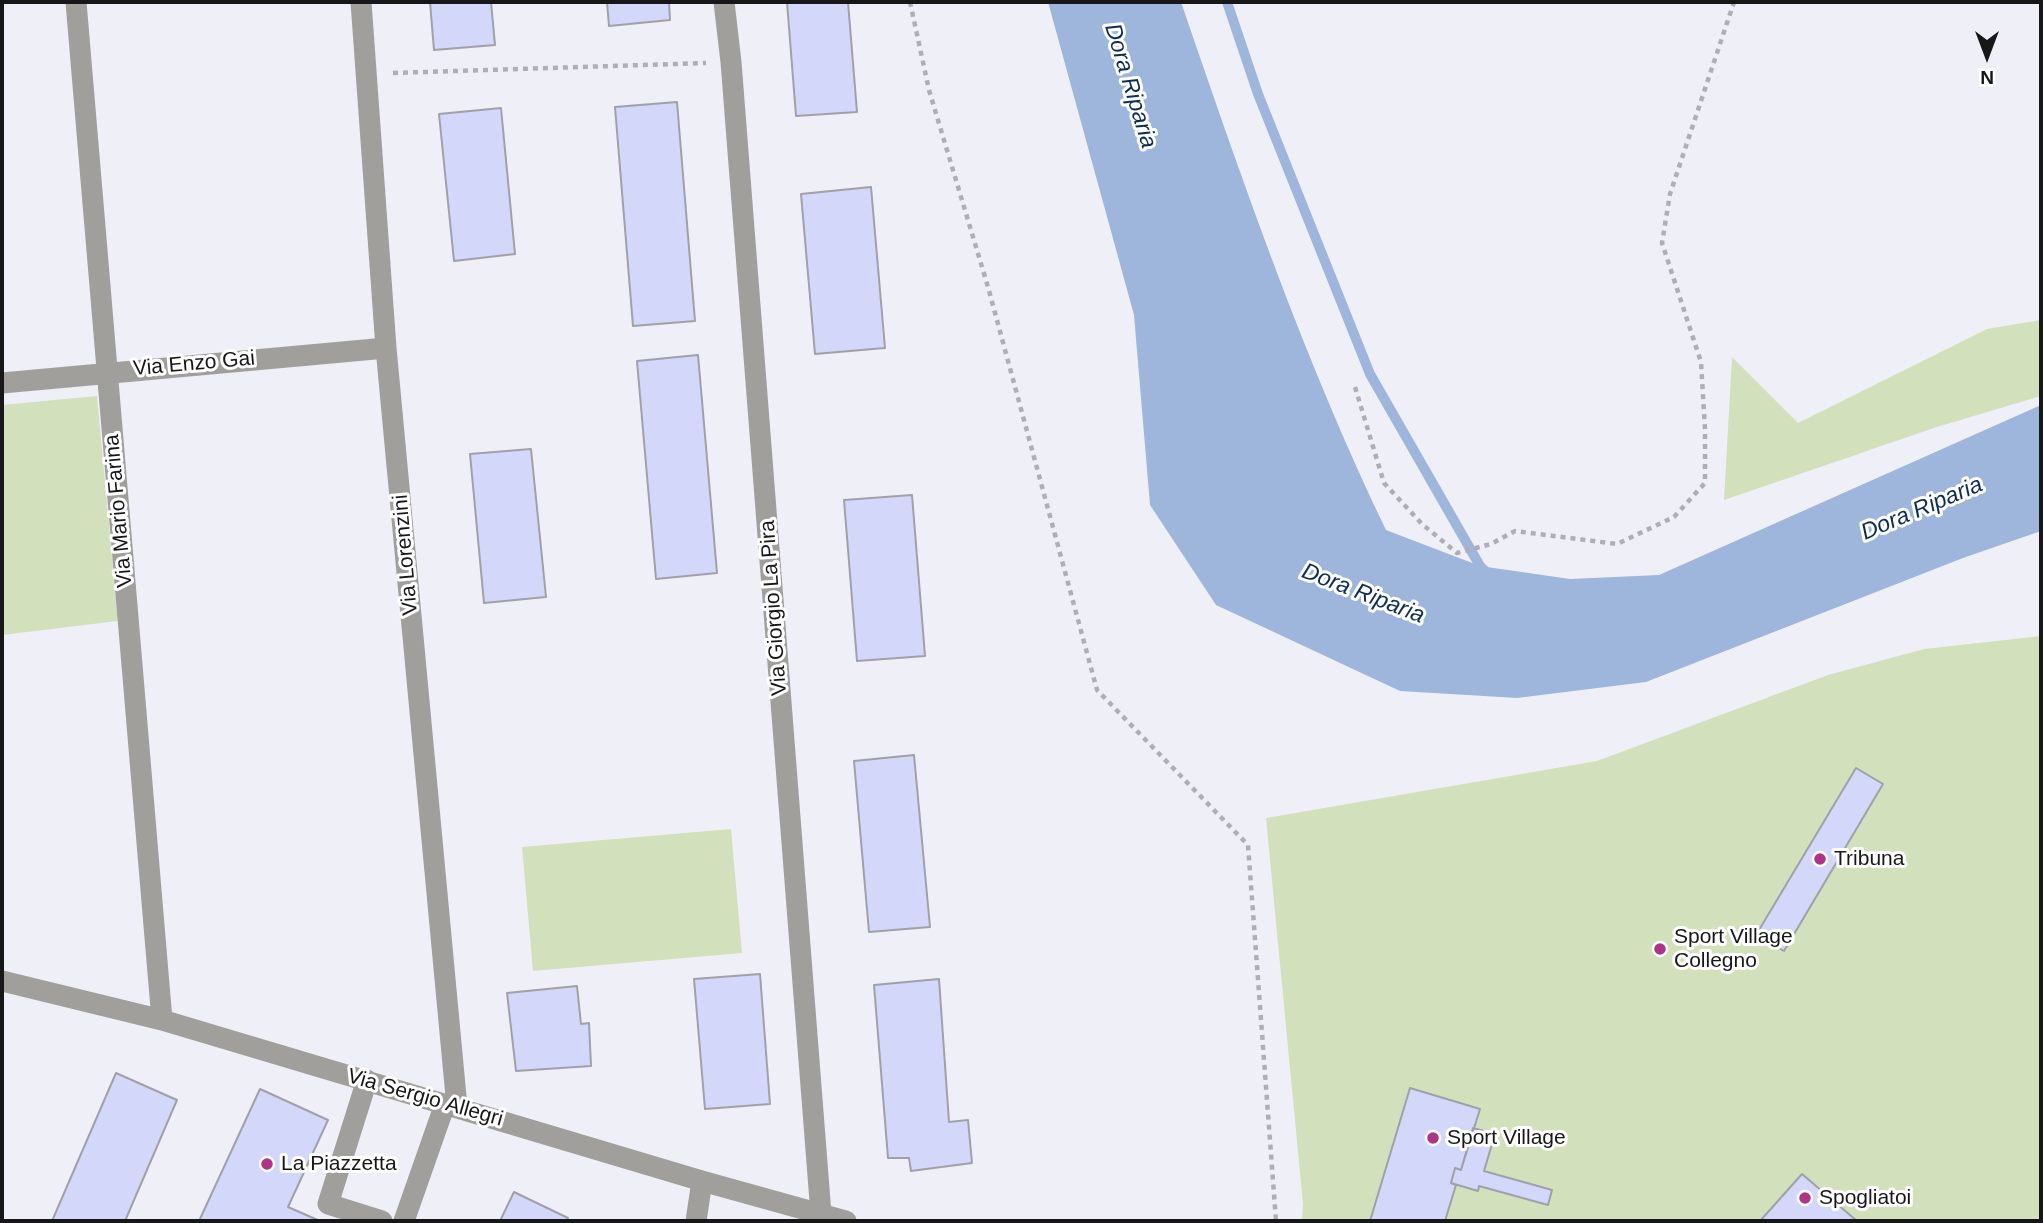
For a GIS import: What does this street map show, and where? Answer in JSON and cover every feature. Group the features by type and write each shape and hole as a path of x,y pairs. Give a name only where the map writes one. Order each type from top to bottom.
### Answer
{"street":[{"name":"Via Mario Farina","path":"76,2 162,1020"},
{"name":"Via Lorenzini","path":"361,2 386,348 451,1106"},
{"name":"Via Giorgio La Pira","path":"724,2 731,62 821,1214"},
{"name":"Via Enzo Gai","path":"2,383 386,348"},
{"name":"Via Sergio Allegri","path":"2,981 162,1020 702,1181 846,1221"},
{"path":"367,1080 328,1204 382,1221"},
{"path":"404,1221 451,1106"},
{"path":"696,1221 702,1181"}],"path":[{"path":"910,2 929,90 988,287 1097,690 1248,845 1276,1221"},
{"path":"1355,387 1384,483 1422,524 1457,553 1483,546 1515,531 1617,544 1674,517 1705,483 1705,429 1701,362 1662,243 1670,194 1734,2"},
{"path":"367,74 731,62"}],"green space":[{"path":"2041,320 2041,396 1937,427 1724,500 1732,357 1798,423 1987,329"},
{"path":"97,396 118,621 2,635 2,405"},
{"name":"Sport Village Collegno","path":"2041,636 2041,1221 1302,1221 1303,1204 1266,818 1597,761 1828,675 1924,649"},
{"path":"731,829 742,953 533,971 522,847"}],"water":[{"name":"Dora Riparia","path":"1048,2 1181,2 1301,335 1386,530 1480,566 1570,579 1659,575 2041,405 2041,531 1963,558 1646,682 1517,698 1400,691 1216,605 1150,505 1134,315"}],"building":[{"path":"430,2 491,2 495,45 434,50"},
{"path":"607,2 669,2 670,20 609,26"},
{"path":"787,2 848,2 857,112 796,116"},
{"path":"677,102 695,321 633,326 615,107"},
{"path":"501,108 515,254 454,261 439,114"},
{"path":"871,187 885,348 815,354 801,194"},
{"path":"698,355 717,573 656,579 637,361"},
{"path":"531,449 546,597 484,603 470,454"},
{"path":"912,495 925,656 857,661 844,500"},
{"path":"914,755 930,927 869,932 854,761"},
{"name":"Tribuna","path":"1856,768 1883,784 1784,951 1756,935"},
{"path":"760,974 770,1104 705,1109 694,979"},
{"path":"939,979 949,1122 968,1120 972,1163 911,1171 909,1158 888,1158 874,985"},
{"path":"577,986 581,1024 589,1023 591,1066 516,1071 507,993"},
{"path":"116,1073 177,1100 125,1221 52,1221"},
{"name":"Sport Village","path":"1410,1088 1480,1109 1461,1170 1455,1168 1451,1183 1456,1185 1445,1221 1370,1221"},
{"name":"La Piazzetta","path":"260,1089 328,1120 288,1207 320,1221 199,1221"},
{"path":"1473,1128 1495,1134 1484,1171 1552,1190 1548,1205 1479,1186 1478,1191 1451,1183 1455,1168 1461,1170"},
{"name":"Spogliatoi","path":"1802,1174 1857,1221 1760,1221"},
{"path":"514,1192 568,1218 566,1221 500,1221"}],"waterway":[{"path":"1227,2 1258,94 1370,374 1480,566 1488,574"}],"place":[{"name":"Tribuna","path":"1820,859"},
{"name":"Sport Village Collegno","path":"1660,949"},
{"name":"Sport Village","path":"1433,1138"},
{"name":"La Piazzetta","path":"267,1164"},
{"name":"Spogliatoi","path":"1805,1198"}]}
